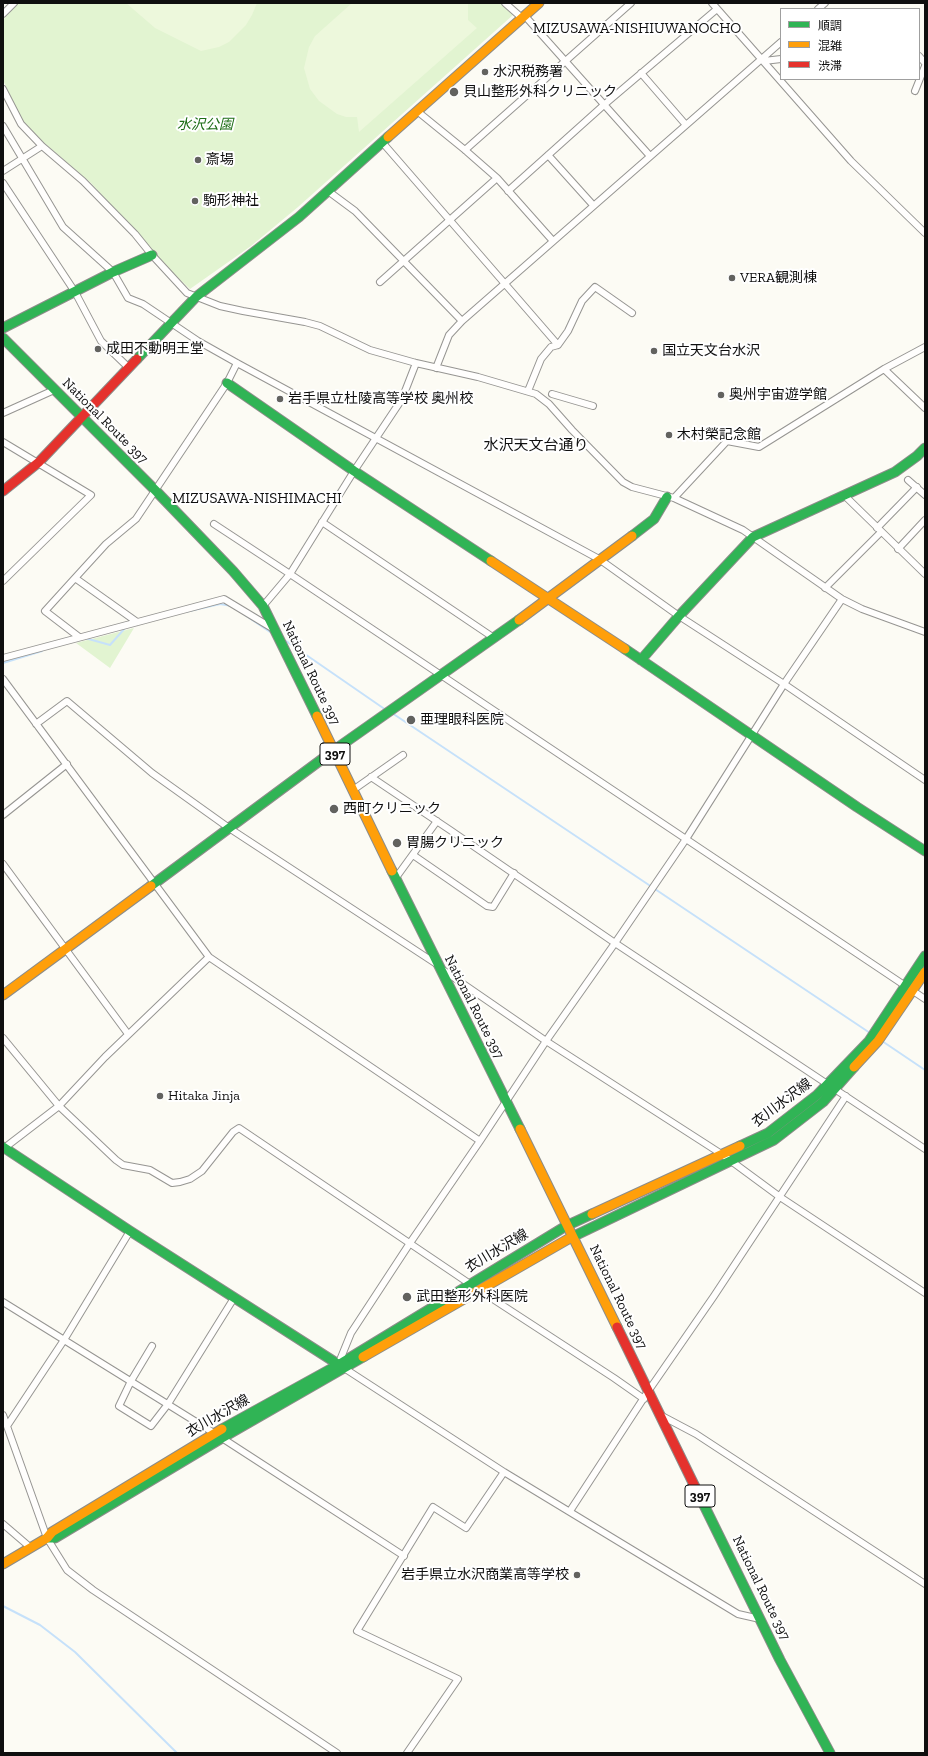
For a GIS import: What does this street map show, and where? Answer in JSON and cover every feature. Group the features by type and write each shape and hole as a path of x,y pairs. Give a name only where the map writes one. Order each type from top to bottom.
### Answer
{"main road":[{"path":"3,491 39,462 196,297 292,222 539,3"},
{"path":"3,328 113,272 152,255"},
{"name":"National Route 397","path":"3,338 155,490 233,571 263,606 333,751 354,790 438,967 506,1101 566,1226 573,1236 780,1660 830,1753"},
{"path":"227,383 354,471 641,660 857,807 925,851"},
{"path":"641,660 679,616 753,537 895,472 917,456 925,448"},
{"path":"3,995 333,751 548,600 654,519 670,498"},
{"name":"衣川水沢線","path":"341,1366 470,1284 566,1226 768,1134 817,1095 831,1087 878,1041 909,988 925,956"},
{"name":"衣川水沢線","path":"909,988 925,972"},
{"name":"衣川水沢線","path":"3,1564 47,1538 52,1532 218,1436 573,1236 774,1140 823,1102 831,1087"},
{"path":"3,1148 130,1232 341,1366"}],"street":[{"path":"3,14 14,3"},
{"path":"505,3 523,17 566,61 650,156"},
{"path":"465,150 631,3"},
{"path":"712,3 780,80"},
{"path":"508,191 605,104 717,9"},
{"path":"436,368 449,335 462,321 593,205 763,60 780,43"},
{"path":"763,60 780,59"},
{"path":"920,78 925,66"},
{"path":"641,73 686,125"},
{"path":"780,80 851,161 925,233"},
{"path":"915,91 919,80"},
{"path":"3,89 21,124 42,146 83,181 135,234 187,293 220,306 320,326 370,350 528,391 546,401 623,482 632,487 670,498 743,530 842,599 862,609 925,632"},
{"path":"417,111 497,178 553,241"},
{"path":"3,126 63,227 113,272 128,298 143,304 198,341 237,363 599,560 679,616 784,684 925,780"},
{"path":"382,142 558,345"},
{"path":"3,171 42,146"},
{"path":"548,155 593,205"},
{"path":"380,282 497,178"},
{"path":"3,183 75,292 100,342 129,368"},
{"path":"328,191 355,210 462,321"},
{"path":"528,391 541,359 551,348 558,345 568,331 582,301 595,287 632,314"},
{"path":"670,498 727,441 759,448 884,369 925,346"},
{"path":"79,637 45,611 106,544 136,519 227,383 237,363"},
{"path":"263,606 290,574 354,471 402,399 416,363"},
{"path":"884,369 925,408"},
{"path":"3,413 54,390"},
{"path":"552,394 593,406"},
{"path":"3,442 39,462 91,495 3,580"},
{"path":"908,480 925,495"},
{"path":"826,588 917,487"},
{"path":"844,496 925,574"},
{"path":"898,549 925,520"},
{"path":"322,522 494,638"},
{"path":"214,524 925,999"},
{"path":"75,578 137,622"},
{"path":"3,658 224,599 274,629"},
{"path":"761,1619 738,1614 504,1472 341,1366 351,1333 546,1041 686,839 784,684 842,599"},
{"path":"3,679 209,957 480,1141"},
{"path":"36,724 67,701 152,773 229,828 546,1041 723,1155 780,1197 925,1293"},
{"path":"354,790 403,755"},
{"path":"3,815 67,764"},
{"path":"371,777 615,943 925,1149"},
{"path":"395,879 437,821"},
{"path":"413,855 487,906 493,907 514,873"},
{"path":"3,864 128,1034"},
{"path":"3,1148 59,1106 128,1034 209,957"},
{"path":"3,1038 59,1106 122,1165 150,1170 172,1183 190,1179 202,1171 233,1132 239,1128 470,1284"},
{"path":"570,1511 649,1390 714,1296 846,1096"},
{"path":"7,1426 64,1340 130,1232"},
{"path":"479,1290 644,1399"},
{"path":"152,1346 130,1381 119,1406 151,1426 168,1404 234,1298"},
{"path":"3,1302 168,1404 404,1556"},
{"path":"3,1415 47,1538 67,1570 93,1590 337,1753"},
{"path":"660,1415 696,1434 925,1584"},
{"path":"407,1753 458,1679 358,1631 433,1507 466,1528 504,1472"},
{"path":"3,1524 31,1548"}],"green space":[{"name":"水沢公園","path":"18,3 500,3 513,15 298,207 251,246 190,289 171,271 91,183 42,141 22,121 3,80 3,20"},
{"path":"126,3 257,3 246,25 229,42 219,47 201,51 155,28"},
{"path":"352,3 468,3 468,20 477,28 359,132 357,117 346,117 337,114 319,101 310,89 304,68 309,47 315,36"},
{"path":"134,628 110,668 76,643"}],"waterway":[{"path":"185,612 220,604 232,606"},
{"path":"242,613 270,632"},
{"path":"85,638 110,645 125,628"},
{"path":"286,641 386,710"},
{"path":"3,663 42,651"},
{"path":"392,713 870,1033"},
{"path":"882,1041 925,1070"},
{"path":"3,1606 40,1625 75,1652 177,1753"}],"traffic: fast":[{"path":"137,359 196,297 299,217 388,137"},
{"path":"3,328 113,272 152,255"},
{"path":"3,338 155,490 233,571 263,606 317,716"},
{"path":"227,383 354,471 491,561"},
{"path":"641,660 679,616 753,537 895,472 917,456 925,448"},
{"path":"632,536 654,519 667,497"},
{"path":"151,886 333,751 519,620"},
{"path":"625,649 857,807 925,851"},
{"path":"392,871 520,1129"},
{"path":"740,1146 768,1133 817,1095 869,1041 925,956"},
{"path":"570,1238 774,1140 823,1102 854,1067"},
{"path":"3,1147 130,1231 341,1366"},
{"path":"222,1429 338,1365 566,1226 592,1214"},
{"path":"47,1538 55,1538 222,1438 363,1357"},
{"path":"699,1495 780,1660 830,1753"}],"traffic: slow":[{"path":"388,137 539,3"},
{"path":"519,620 632,536"},
{"path":"491,561 625,649"},
{"path":"317,716 392,871"},
{"path":"3,995 151,886"},
{"path":"854,1067 878,1041 925,972"},
{"path":"520,1129 617,1327"},
{"path":"592,1214 740,1146"},
{"path":"363,1357 570,1238"},
{"path":"3,1564 47,1538 52,1532 222,1429"}],"traffic: jam":[{"path":"3,491 39,462 137,359"},
{"path":"617,1327 699,1495"}],"place":[{"name":"水沢税務署","path":"485,72"},
{"name":"貝山整形外科クリニック","path":"454,92"},
{"name":"斎場","path":"198,160"},
{"name":"駒形神社","path":"195,201"},
{"name":"VERA観測棟","path":"732,278"},
{"name":"成田不動明王堂","path":"98,349"},
{"name":"国立天文台水沢","path":"654,351"},
{"name":"奥州宇宙遊学館","path":"721,395"},
{"name":"岩手県立杜陵高等学校 奥州校","path":"280,399"},
{"name":"木村榮記念館","path":"669,435"},
{"name":"亜理眼科医院","path":"411,720"},
{"name":"西町クリニック","path":"334,809"},
{"name":"胃腸クリニック","path":"397,843"},
{"name":"Hitaka Jinja","path":"160,1096"},
{"name":"武田整形外科医院","path":"407,1297"},
{"name":"岩手県立水沢商業高等学校","path":"577,1575"}],"district":[{"name":"MIZUSAWA-NISHIUWANOCHO","path":"637,29"},
{"name":"水沢天文台通り","path":"536,446"},
{"name":"MIZUSAWA-NISHIMACHI","path":"257,499"}]}
